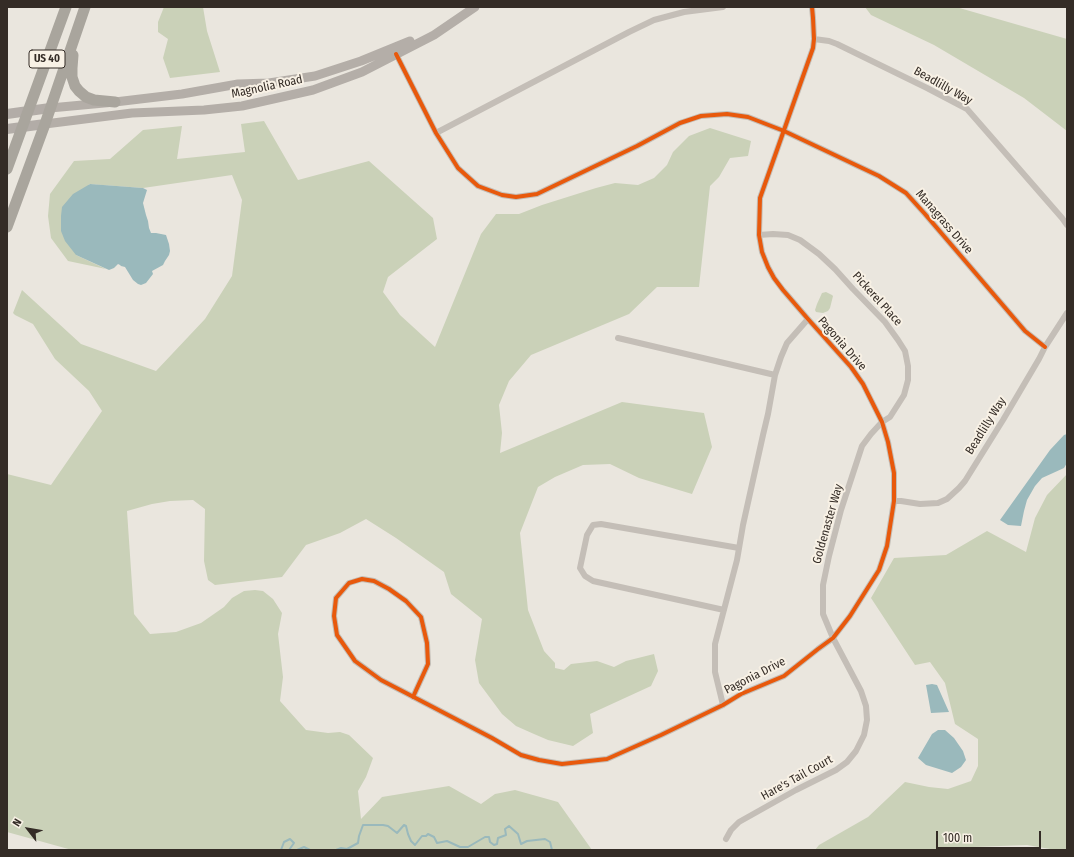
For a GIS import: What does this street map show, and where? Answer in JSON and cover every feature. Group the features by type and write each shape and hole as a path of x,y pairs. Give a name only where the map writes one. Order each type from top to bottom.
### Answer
{"highway":[{"name":"US 40","path":"7,168 66,7"},
{"name":"US 40","path":"7,227 45,124 85,7"},
{"path":"78,25 72,68 72,77 75,86 86,97 94,100 115,102"}],"main road":[{"name":"Magnolia Road","path":"45,124 132,113 204,110 242,106 313,90 362,72 434,35 475,7"},
{"name":"Magnolia Road","path":"50,108 182,94 238,84 269,83 315,76 418,38 475,7"},
{"path":"7,114 50,108"},
{"path":"7,129 45,124"}],"street":[{"path":"436,133 654,20 684,12 723,7"},
{"name":"Pagonia Drive","path":"413,697 485,734 521,755 562,764 607,759 661,736 741,694 784,676 833,638 850,616 879,570 887,546 894,501 894,473 888,442 882,422 863,384 851,367 783,290 768,267 762,252 759,235 760,198 813,48 814,39 812,7"},
{"name":"Beadlilly Way","path":"814,39 829,41 837,44 967,109 1067,225"},
{"name":"Managrass Drive","path":"396,54 436,133 458,168 478,186 502,195 516,197 536,194 637,146 680,123 702,116 727,114 748,117 784,131 880,176 906,193 1025,331 1045,347"},
{"name":"Pickerel Place","path":"759,235 788,235 800,240 819,254 885,322 898,340 905,351 908,366 908,380 904,395 890,417 882,422"},
{"name":"Beadlilly Way","path":"894,501 920,504 938,503 947,499 959,488 965,481 1014,402 1045,347 1067,313"},
{"path":"723,704 715,672 715,644 737,560 775,375 787,343 808,319"},
{"path":"618,338 775,375"},
{"name":"Goldenaster Way","path":"833,638 823,614 823,585 829,556 841,510 862,446 882,422"},
{"path":"724,610 593,581 585,576 580,568 587,535 593,525 601,524 739,548"},
{"path":"362,579 374,581 406,601 421,617 427,644 428,664 413,697 381,680 355,660 337,635 334,616 336,598 350,582 362,579"},
{"name":"Hare's Tail Court","path":"726,839 731,830 739,822 796,790 836,770 847,762 856,751 864,735 867,720 866,706 861,691 833,638"}],"green space":[{"path":"164,7 203,7 207,31 220,72 170,78 163,58 168,39 158,32 158,22"},
{"path":"865,7 956,7 1067,39 1067,131 1024,98 934,45 871,15"},
{"path":"264,121 298,180 369,161 433,218 437,239 388,277 383,292 400,315 435,347 481,234 496,214 519,214 542,205 615,183 638,185 654,178 667,165 673,152 689,136 710,128 751,141 748,156 730,158 719,177 710,186 699,287 657,287 629,314 531,355 509,381 499,405 502,433 500,453 622,402 704,413 712,447 692,494 639,478 610,464 583,465 555,477 538,487 520,533 528,610 544,651 555,663 555,668 564,670 571,664 597,661 614,667 626,661 654,654 658,671 651,686 590,714 593,733 573,746 548,740 516,726 502,714 479,683 475,660 482,619 451,594 444,572 366,519 340,533 306,545 282,577 215,585 208,580 204,561 205,509 193,500 170,501 152,504 127,511 134,614 150,634 176,632 201,623 224,607 232,598 244,591 263,591 273,599 282,613 278,634 283,677 280,701 306,730 328,733 340,732 349,735 373,758 366,777 358,791 361,819 382,797 449,786 481,804 495,794 515,790 558,802 592,850 72,850 7,832 7,474 51,485 102,411 89,391 55,359 33,324 13,313 22,290 81,344 156,371 205,319 232,276 242,200 232,175 143,188 89,184 76,255 106,269 68,261 51,238 48,216 50,194 74,161 110,159 143,130 182,126 177,159 245,152 241,124"},
{"path":"826,292 833,296 830,308 828,311 823,313 816,312 815,310 822,293"},
{"path":"1067,474 1067,850 1056,850 1027,845 973,847 971,850 815,850 819,845 868,817 905,782 948,789 971,781 978,766 978,739 955,724 945,683 930,662 915,665 871,598 894,558 946,555 987,531 1026,552 1035,518 1047,495"}],"water":[{"path":"90,184 143,188 147,190 143,203 149,228 151,233 166,235 170,251 163,265 152,271 153,274 146,283 141,285 138,284 133,280 125,267 118,264 109,270 76,255 65,241 61,231 62,207 73,194"},
{"path":"1067,434 1067,463 1064,468 1042,478 1035,486 1027,500 1021,526 1008,525 1000,520 1050,450 1064,435"},
{"path":"926,685 937,685 949,712 931,713"},
{"path":"938,730 945,730 954,738 963,751 966,760 961,767 952,773 926,765 918,758 932,734"}],"waterway":[{"path":"336,850 341,848 347,849 358,843 363,825 388,826 397,833 404,825 406,826 411,841 415,845 422,836 426,836 428,834 434,837 437,843 447,841 460,847 468,847 485,837 489,837 490,842 494,845 497,844 498,838 506,835 505,829 509,826 518,834 521,844 527,841 545,839 550,842 552,850"},
{"path":"281,850 284,842 290,839 294,843 289,850"},
{"path":"297,850 304,847 310,850"}],"cycle path":[{"path":"413,697 428,664 427,643 421,617 406,601 374,581 362,579 349,583 336,598 334,616 337,635 355,661 381,680 406,693 492,738 521,755 562,764 607,759 723,705 741,694 784,676 833,638 850,616 879,570 887,546 894,501 894,473 888,442 882,422 863,384 851,367 774,278 762,252 759,235 760,198 813,48 814,39 812,7"},
{"path":"396,54 436,133 458,168 478,186 502,195 516,197 537,194 637,146 680,123 701,116 727,114 748,117 784,131 879,176 906,193 1025,331 1045,347"}]}
